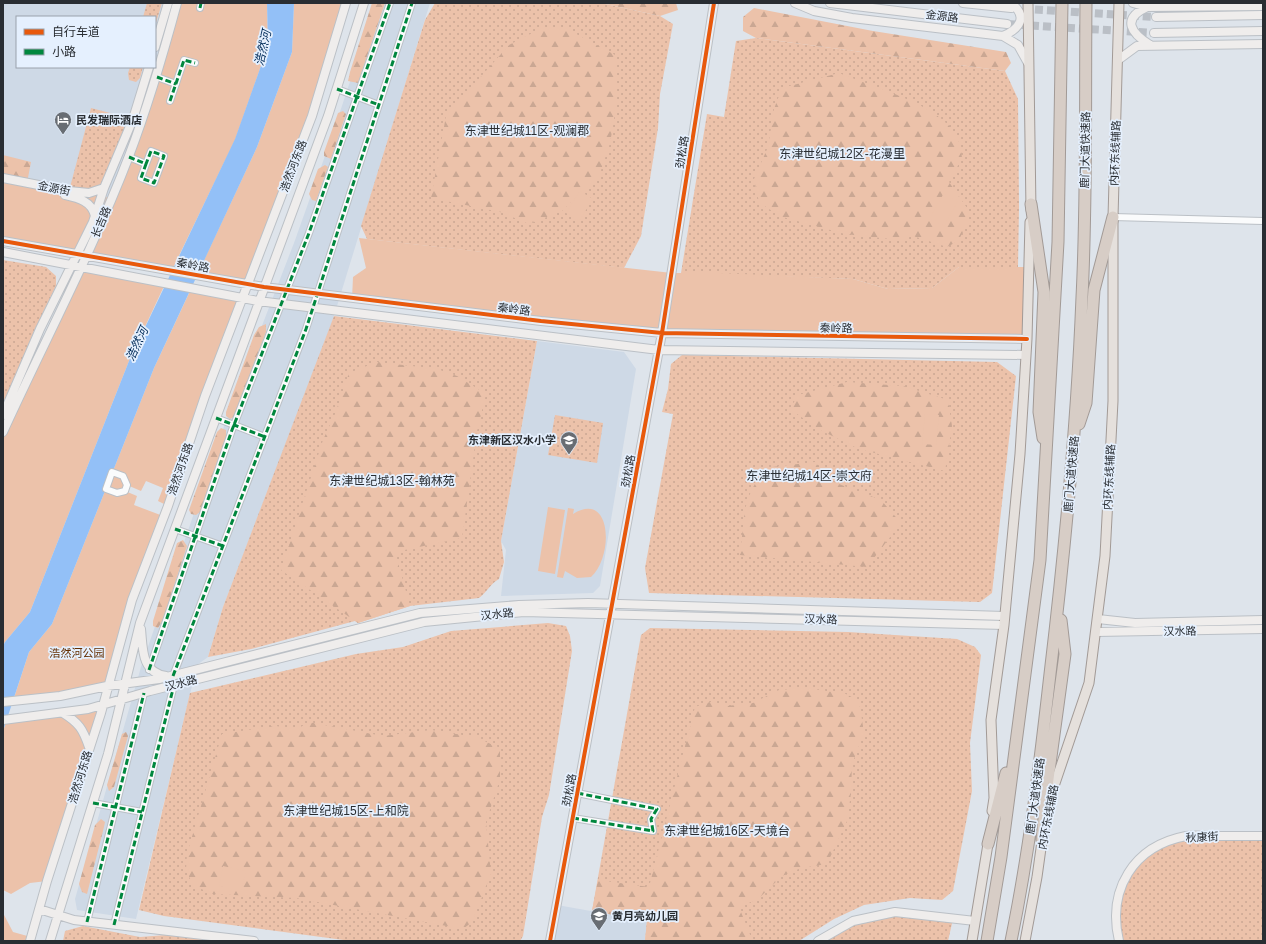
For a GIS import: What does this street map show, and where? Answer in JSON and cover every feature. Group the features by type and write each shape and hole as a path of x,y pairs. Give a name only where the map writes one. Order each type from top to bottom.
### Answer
{"highway":[{"path":"987,941 1001,857 1037,592 1058,242 1062,3"},
{"name":"鹿门大道快速路","path":"1011,941 1021,894 1042,745 1059,599 1074,437 1082,296 1086,3"},
{"path":"1031,204 1044,292 1039,412 1046,461"},
{"path":"1074,437 1086,403 1094,290 1113,217"},
{"path":"1042,840 1047,786 1065,654 1059,599"},
{"path":"988,844 1006,777 1013,717 1027,670"}],"main road":[{"path":"972,941 994,798 991,720 1004,621 1020,454 1028,339 1031,204 1028,3"},
{"name":"内环东线辅路","path":"1025,941 1051,790 1089,683 1105,556 1113,401 1113,217 1119,3"}],"street":[{"path":"156,44 168,3"},
{"name":"长吉路","path":"3,414 40,329 70,266 81,254 129,157 157,77 177,3"},
{"name":"浩然河东路","path":"30,941 103,704 132,600 168,506 205,396 244,299 312,116 346,3"},
{"name":"浩然河东路","path":"50,941 93,804 115,727 124,683 140,623 258,301 287,230 337,89 364,3"},
{"path":"149,670 234,425 358,97 390,3"},
{"path":"140,623 144,655 149,670 158,675 171,676 223,546 313,308 412,3"},
{"name":"劲松路","path":"550,941 614,604 662,333 714,3"},
{"path":"795,3 814,11 852,18 1003,36 1018,45 1028,63"},
{"name":"金源路","path":"830,3 1007,24"},
{"name":"金源路","path":"963,3 1011,6"},
{"path":"1133,3 1147,7 1263,6"},
{"path":"1003,36 1014,32 1020,25 1020,15 1016,6 1011,6"},
{"path":"1147,7 1136,12 1131,21 1131,27 1137,37 1150,45"},
{"path":"1156,17 1263,15"},
{"path":"1154,33 1263,31"},
{"path":"1118,60 1136,46 1263,44"},
{"path":"170,101 184,60 195,63"},
{"name":"长吉路","path":"3,432 79,268 81,254 104,188 133,119 149,68"},
{"path":"157,77 176,84"},
{"path":"337,89 379,105"},
{"path":"151,151 164,156 154,182 141,178 146,164 151,151"},
{"path":"129,157 146,164"},
{"name":"金源街","path":"3,178 69,191 89,193 104,188"},
{"name":"金源街","path":"3,182 82,199 94,209 95,216"},
{"path":"1113,217 1263,221"},
{"name":"秦岭路","path":"3,241 264,287 662,333 1028,339"},
{"name":"秦岭路","path":"3,252 244,299 659,350 1026,355"},
{"path":"216,418 265,437"},
{"path":"175,529 223,546"},
{"name":"汉水路","path":"3,702 54,697 107,686 171,676 420,613 519,605 614,604 1004,621"},
{"name":"汉水路","path":"3,720 59,714 103,704 424,622 524,612 1004,621"},
{"name":"汉水路","path":"1098,619 1135,623 1263,620"},
{"name":"汉水路","path":"1096,632 1263,629"},
{"path":"114,925 174,685"},
{"path":"87,922 144,693"},
{"path":"59,714 76,720 84,732 89,747"},
{"path":"573,818 652,831 651,819 658,809 578,793"},
{"path":"93,804 142,812"},
{"name":"秋康街","path":"1119,941 1115,918 1118,894 1133,865 1155,847 1186,836 1263,836"},
{"path":"39,910 74,920 87,922 254,941"},
{"path":"818,941 853,921 895,912 975,921"}],"shaded area":[{"path":"3,3 177,3 155,82 111,198 3,178"},
{"path":"376,3 430,3 330,329 223,607 208,657 197,665 136,919 77,910 75,899 141,667 232,403 294,243 331,139"},
{"name":"东津新区汉水小学","path":"537,341 624,352 636,369 600,586 593,593 501,596 506,550 501,541"},
{"name":"黄月亮幼儿园","path":"557,905 647,921 645,941 550,941"}],"green space":[{"path":"147,3 162,3 156,23 156,16 143,16"},
{"path":"177,3 267,3 268,46 235,140 172,270 3,240 3,178 111,198 129,157"},
{"path":"294,3 346,3 312,116 249,285 197,275 257,147 292,52"},
{"path":"372,3 385,3 358,83 348,81 350,72"},
{"path":"435,3 601,3 660,16 673,24 660,94 658,128 641,236 624,268 367,239 361,226 425,20"},
{"path":"601,3 676,3 678,10 660,16"},
{"path":"754,8 873,31 1006,52 1011,63 1005,71 756,38 743,31 743,17"},
{"path":"542,28 567,29 615,55 617,90 614,120 610,143 599,176 562,211 529,224 500,212 431,198 446,116 509,45"},
{"path":"756,38 1005,71 1018,99 1018,267 959,267 932,288 888,289 853,279 681,273 707,114 724,117 736,41"},
{"path":"130,68 143,68 140,78 136,82 129,80 128,73"},
{"path":"839,73 921,106 937,115 949,126 957,137 960,144 962,158 949,182 967,208 968,223 958,241 947,247 913,236 900,240 845,234 779,216 759,202 754,179 768,147 774,109 782,88"},
{"path":"91,108 133,119 104,188 69,191"},
{"path":"343,111 346,114 331,159 324,156 324,152 338,113"},
{"path":"3,155 31,162 27,183 3,178"},
{"path":"325,165 328,167 316,201 312,200 309,194 318,169"},
{"path":"580,191 593,199 579,221 566,213"},
{"path":"944,193 958,201 944,226 930,218"},
{"path":"359,238 672,273 719,273 853,279 888,289 932,288 959,267 1029,267 1027,339 662,333 352,299 353,277 366,268"},
{"path":"3,260 46,267 56,276 56,286 34,331 9,395 3,405"},
{"path":"79,268 165,284 129,361 30,612 3,646 3,432"},
{"name":"浩然河公园","path":"191,289 243,299 168,506 158,501 163,488 146,481 141,491 127,485 125,491 137,496 134,505 163,516 107,686 13,701 29,652 52,624 154,368"},
{"path":"334,316 537,341 501,541 504,562 499,579 493,583 479,598 410,606 358,623 355,621 251,649 208,657 223,607"},
{"path":"266,324 266,332 234,417 230,419 226,416 226,412 254,335 259,327"},
{"path":"682,355 997,362 1016,376 992,593 980,602 649,593 645,568 673,414 662,412 668,389 671,364"},
{"path":"377,362 437,369 457,376 486,394 477,431 462,538 395,552 410,606 358,623 281,570 323,440 335,414 349,373"},
{"path":"847,382 903,386 948,400 952,426 945,471 859,449 820,430 790,409 798,395"},
{"path":"925,414 939,415 936,445 922,444"},
{"path":"555,415 603,423 597,463 548,455"},
{"path":"221,428 226,430 226,440 200,512 196,515 191,514 189,510 217,432"},
{"path":"815,462 831,481 881,500 901,523 867,567 740,555 745,509 751,491 764,468"},
{"path":"548,507 565,510 555,574 538,571"},
{"path":"568,508 574,509 573,514 586,509 596,511 602,518 606,542 598,567 591,577 577,578 565,571 563,578 557,577"},
{"path":"183,540 187,546 163,620 158,628 153,626 153,621 177,543"},
{"path":"548,623 566,626 570,636 572,651 549,795 542,817 523,936 520,941 351,941 164,916 139,910 190,693 356,654 403,647 451,631"},
{"path":"650,628 848,632 957,639 975,647 981,655 970,743 972,791 953,891 942,900 910,898 864,905 834,919 799,941 645,941 647,921 592,911 641,635"},
{"path":"807,688 846,694 859,701 864,733 852,764 851,793 847,821 827,864 801,868 782,876 758,899 739,907 751,937 749,941 645,941 647,921 592,911 598,880 649,887 695,707 710,702 727,706 753,703 779,690"},
{"path":"103,703 47,881 30,883 11,894 3,890 3,731 7,720"},
{"path":"308,722 383,736 431,730 475,737 500,748 500,779 486,822 491,874 472,922 463,929 296,898 212,894 193,885 186,870 187,854 222,734 275,726 298,729"},
{"path":"126,732 128,736 114,787 109,791 107,785 122,734"},
{"path":"101,819 105,822 87,894 82,892 79,884 95,825"},
{"path":"1186,836 1263,836 1263,941 1119,941 1118,894 1133,865 1155,847"},
{"path":"223,866 246,871 241,892 219,886"},
{"path":"3,913 13,932 31,937 30,941 3,941"},
{"path":"892,916 953,919 948,941 826,941 854,925"},
{"path":"83,926 140,937 166,935 218,941 63,941 65,931"}],"water":[{"path":"267,3 294,3 292,52 257,147 154,368 52,624 29,652 3,731 3,646 30,612 129,361 235,139 268,46"}],"tunnel":[{"path":"1011,8 1156,17"},
{"path":"1007,24 1154,33"}],"marked path":[{"path":"200,8 201,3"},
{"path":"149,670 232,430 309,233 390,3"},
{"path":"173,676 306,329 412,3"},
{"path":"170,101 184,60 195,63"},
{"path":"157,77 176,84"},
{"path":"337,89 379,105"},
{"path":"129,157 146,164 141,178 154,183 164,156 151,151 146,164"},
{"path":"216,418 265,437"},
{"path":"175,529 223,546"},
{"path":"114,925 174,685"},
{"path":"87,922 144,693"},
{"path":"573,818 653,831 651,819 657,809 577,793"},
{"path":"93,803 142,812"}],"cycle path":[{"path":"550,941 662,333 714,3"},
{"path":"3,241 264,287 541,321 662,333 1027,339"}],"place":[{"name":"民发瑞际酒店","path":"63,135"},
{"name":"东津新区汉水小学","path":"569,455"},
{"name":"黄月亮幼儿园","path":"599,931"}],"district":[{"name":"东津世纪城11区-观澜郡","path":"527,131"},
{"name":"东津世纪城12区-花漫里","path":"842,154"},
{"name":"东津世纪城14区-崇文府","path":"809,476"},
{"name":"东津世纪城13区-翰林苑","path":"392,481"},
{"name":"东津世纪城15区-上和院","path":"346,811"},
{"name":"东津世纪城16区-天境台","path":"727,831"}],"water label":[{"name":"浩然河","path":"263,48"},
{"name":"浩然河","path":"137,344"}]}
